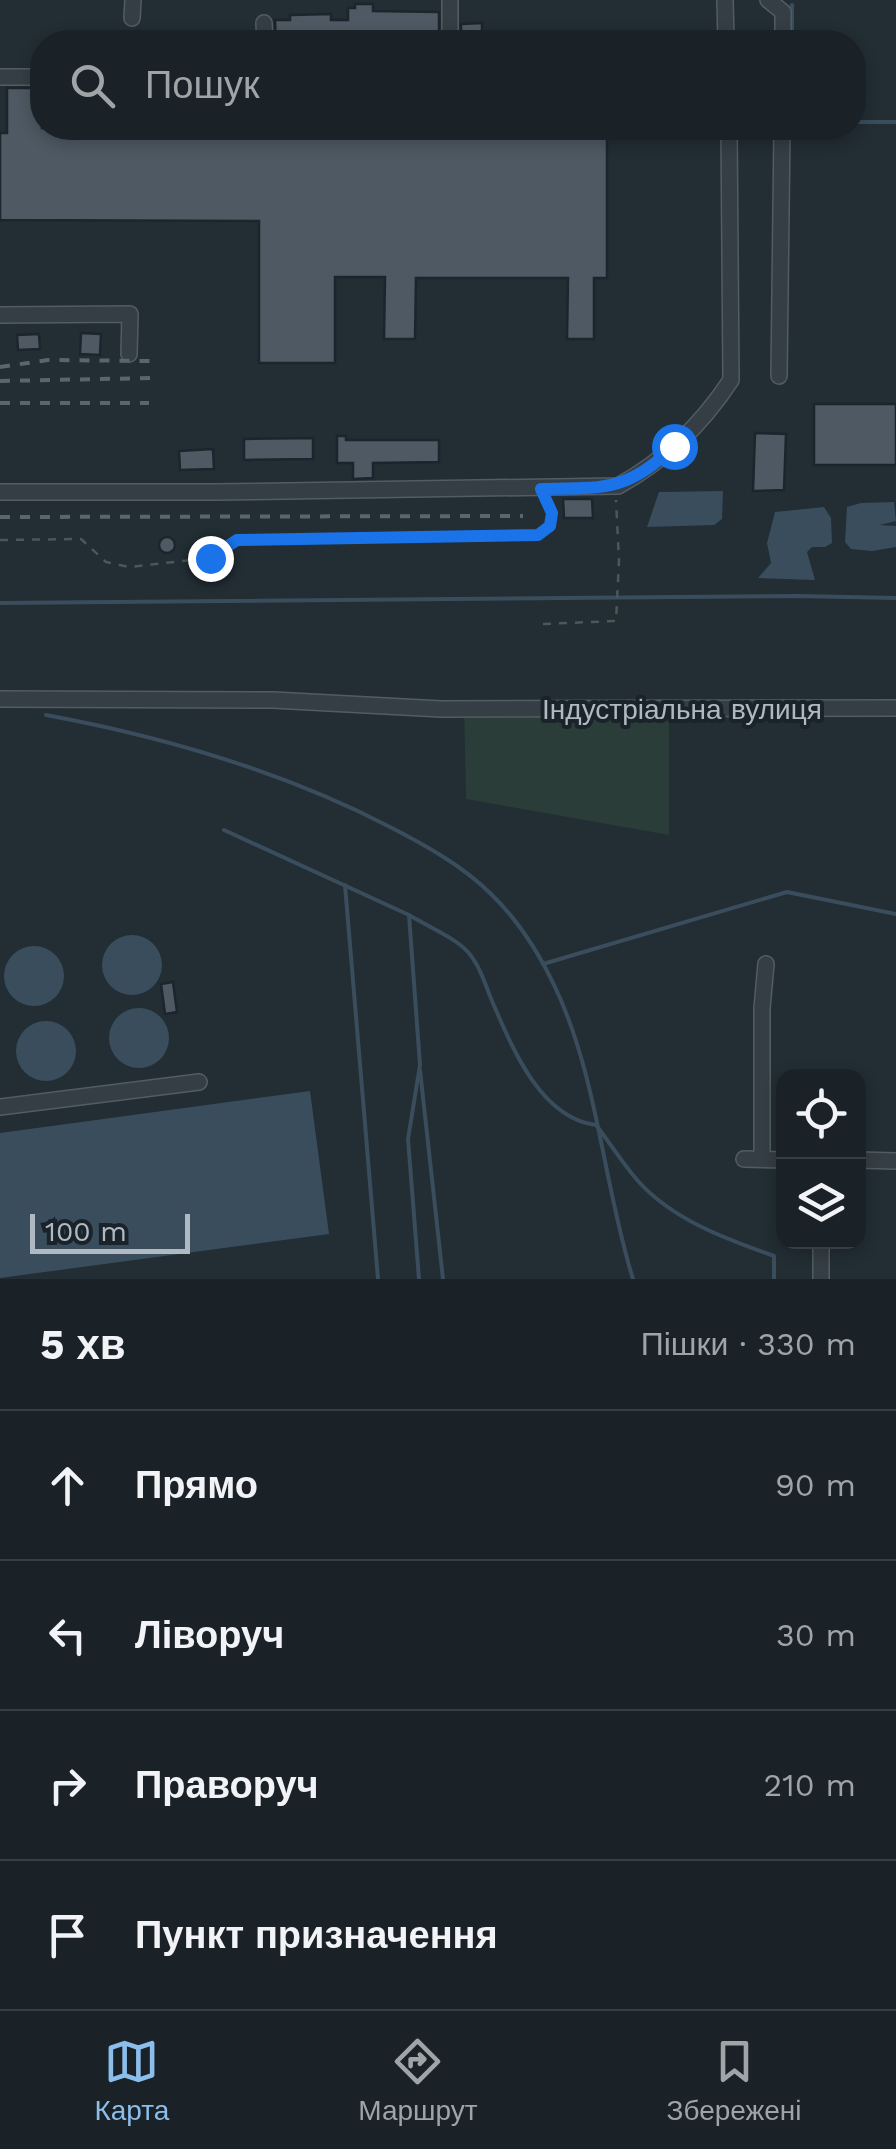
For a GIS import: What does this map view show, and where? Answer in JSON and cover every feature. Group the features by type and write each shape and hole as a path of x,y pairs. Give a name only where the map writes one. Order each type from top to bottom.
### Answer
{"street":[{"path":"132,0 132,18"},
{"path":"450,0 450,30"},
{"path":"724,0 725,30"},
{"path":"768,0 784,12 783,30"},
{"path":"264,23 264,30"},
{"path":"0,78 30,77"},
{"path":"0,492 618,486 654,466 714,406 731,380 728,140"},
{"path":"779,376 782,140"},
{"path":"0,315 130,314 130,354"},
{"name":"Індустріальна вулиця","path":"0,698 253,700 468,709 896,708"},
{"path":"762,1159 762,1008 766,964"},
{"path":"0,1107 199,1082"},
{"path":"744,1159 776,1160"},
{"path":"866,1160 896,1160"},
{"path":"821,1249 821,1279"}],"path":[{"path":"544,624 616,621 618,486"},
{"path":"0,540 82,539 106,562 130,567 210,558 237,540 538,535 550,526 552,513 541,489"}],"green space":[{"path":"669,699 669,835 466,799 464,702"}],"water":[{"path":"723,491 722,519 714,525 647,527 659,492"},
{"path":"894,502 896,521 880,525 896,526 896,547 851,549 845,542 847,507"},
{"path":"824,507 831,518 832,543 812,547 807,552 815,580 758,578 771,563 767,543 775,512"},
{"path":"132,935 154,943 162,965 154,987 132,995 110,987 102,965 110,943"},
{"path":"34,946 56,954 64,976 56,998 34,1006 12,998 4,976 12,954"},
{"path":"139,1008 161,1016 169,1038 161,1060 139,1068 117,1060 109,1038 117,1016"},
{"path":"46,1021 68,1029 76,1051 68,1073 46,1081 24,1073 16,1051 24,1029"},
{"path":"310,1091 329,1234 0,1278 0,1133"}],"building":[{"path":"355,4 373,4 373,11 439,12 439,30 275,30 275,20 290,20 290,15 331,14 331,20 348,20 348,8 355,8"},
{"path":"482,23 482,30 461,30 461,24"},
{"path":"7,88 30,88 30,140 607,140 607,278 594,278 594,339 567,339 568,278 416,278 415,339 384,339 385,277 335,277 335,363 259,363 259,221 0,220 0,133 7,133"},
{"path":"81,333 101,334 100,355 80,354"},
{"path":"39,334 40,349 18,350 17,335"},
{"path":"814,404 896,404 896,465 814,465"},
{"path":"755,433 786,434 784,490 753,491"},
{"path":"337,436 346,436 346,440 439,440 439,462 373,463 373,478 353,479 353,463 337,463"},
{"path":"313,438 313,459 244,460 244,439"},
{"path":"213,449 214,469 180,470 179,451"},
{"path":"563,499 592,499 593,518 564,518"},
{"path":"167,537 175,545 167,553 159,545"},
{"path":"173,982 177,1012 165,1014 161,984"}],"waterway":[{"path":"792,5 792,30"},
{"path":"866,122 896,122"},
{"path":"0,603 896,598"},
{"path":"46,715 179,745 307,789 430,849 491,894 535,949 569,1022 591,1094 633,1279"},
{"path":"224,830 409,915 420,1065 408,1139 419,1279"},
{"path":"345,885 378,1279"},
{"path":"543,964 787,892 896,914"},
{"path":"409,915 455,941 472,957 519,1059 544,1095 576,1120 596,1125 638,1181 667,1207 719,1235 774,1256 774,1279"},
{"path":"420,1070 443,1279"}],"railway":[{"path":"0,367 48,360 152,361"},
{"path":"0,381 152,378"},
{"path":"0,403 149,403"},
{"path":"0,517 523,516"}],"route":[{"path":"210,558 237,540 538,535 550,526 552,513 541,489 618,486 654,466 674,446"}]}
